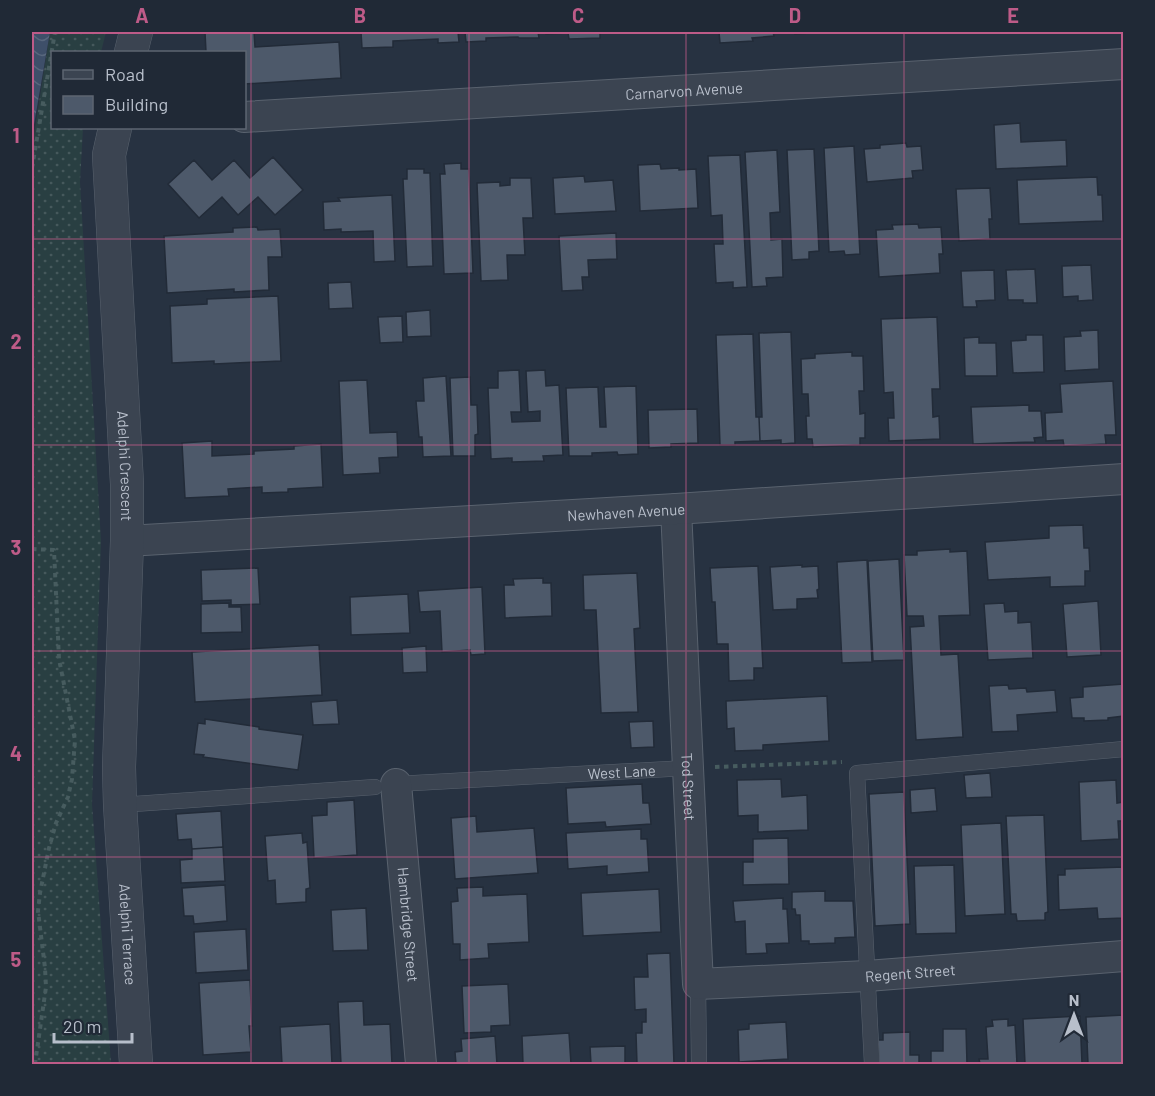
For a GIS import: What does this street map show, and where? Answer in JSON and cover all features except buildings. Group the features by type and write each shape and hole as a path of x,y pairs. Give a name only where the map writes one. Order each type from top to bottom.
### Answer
{"street":[{"path":"132,51 136,32"},
{"name":"Carnarvon Avenue","path":"246,117 1124,64"},
{"name":"Adelphi Crescent","path":"115,129 109,155 127,484 127,542 118,767 120,805"},
{"name":"Newhaven Avenue","path":"127,542 1124,479"},
{"name":"Tod Street","path":"676,508 698,984"},
{"name":"Hambridge Street","path":"385,786 421,1065"},
{"name":"Adelphi Terrace","path":"120,805 136,1065"},
{"name":"Regent Street","path":"698,984 867,976 1124,956"}],"lane":[{"path":"872,1065 853,767 1124,749"},
{"name":"West Lane","path":"120,805 687,768"},
{"name":"Tod Street","path":"698,984 699,1065"}],"path":[{"path":"52,51 55,32"},
{"path":"32,168 51,56"},
{"path":"32,549 54,550 59,659 75,740 68,797 56,823 40,893 38,911 46,987 35,1065"},
{"path":"687,768 853,767"}],"green space":[{"path":"50,32 106,32 101,51 51,51 51,129 83,129 80,182 101,541 92,804 111,1064 32,1064 32,148"}],"water":[{"path":"32,32 50,32 32,136"}]}
